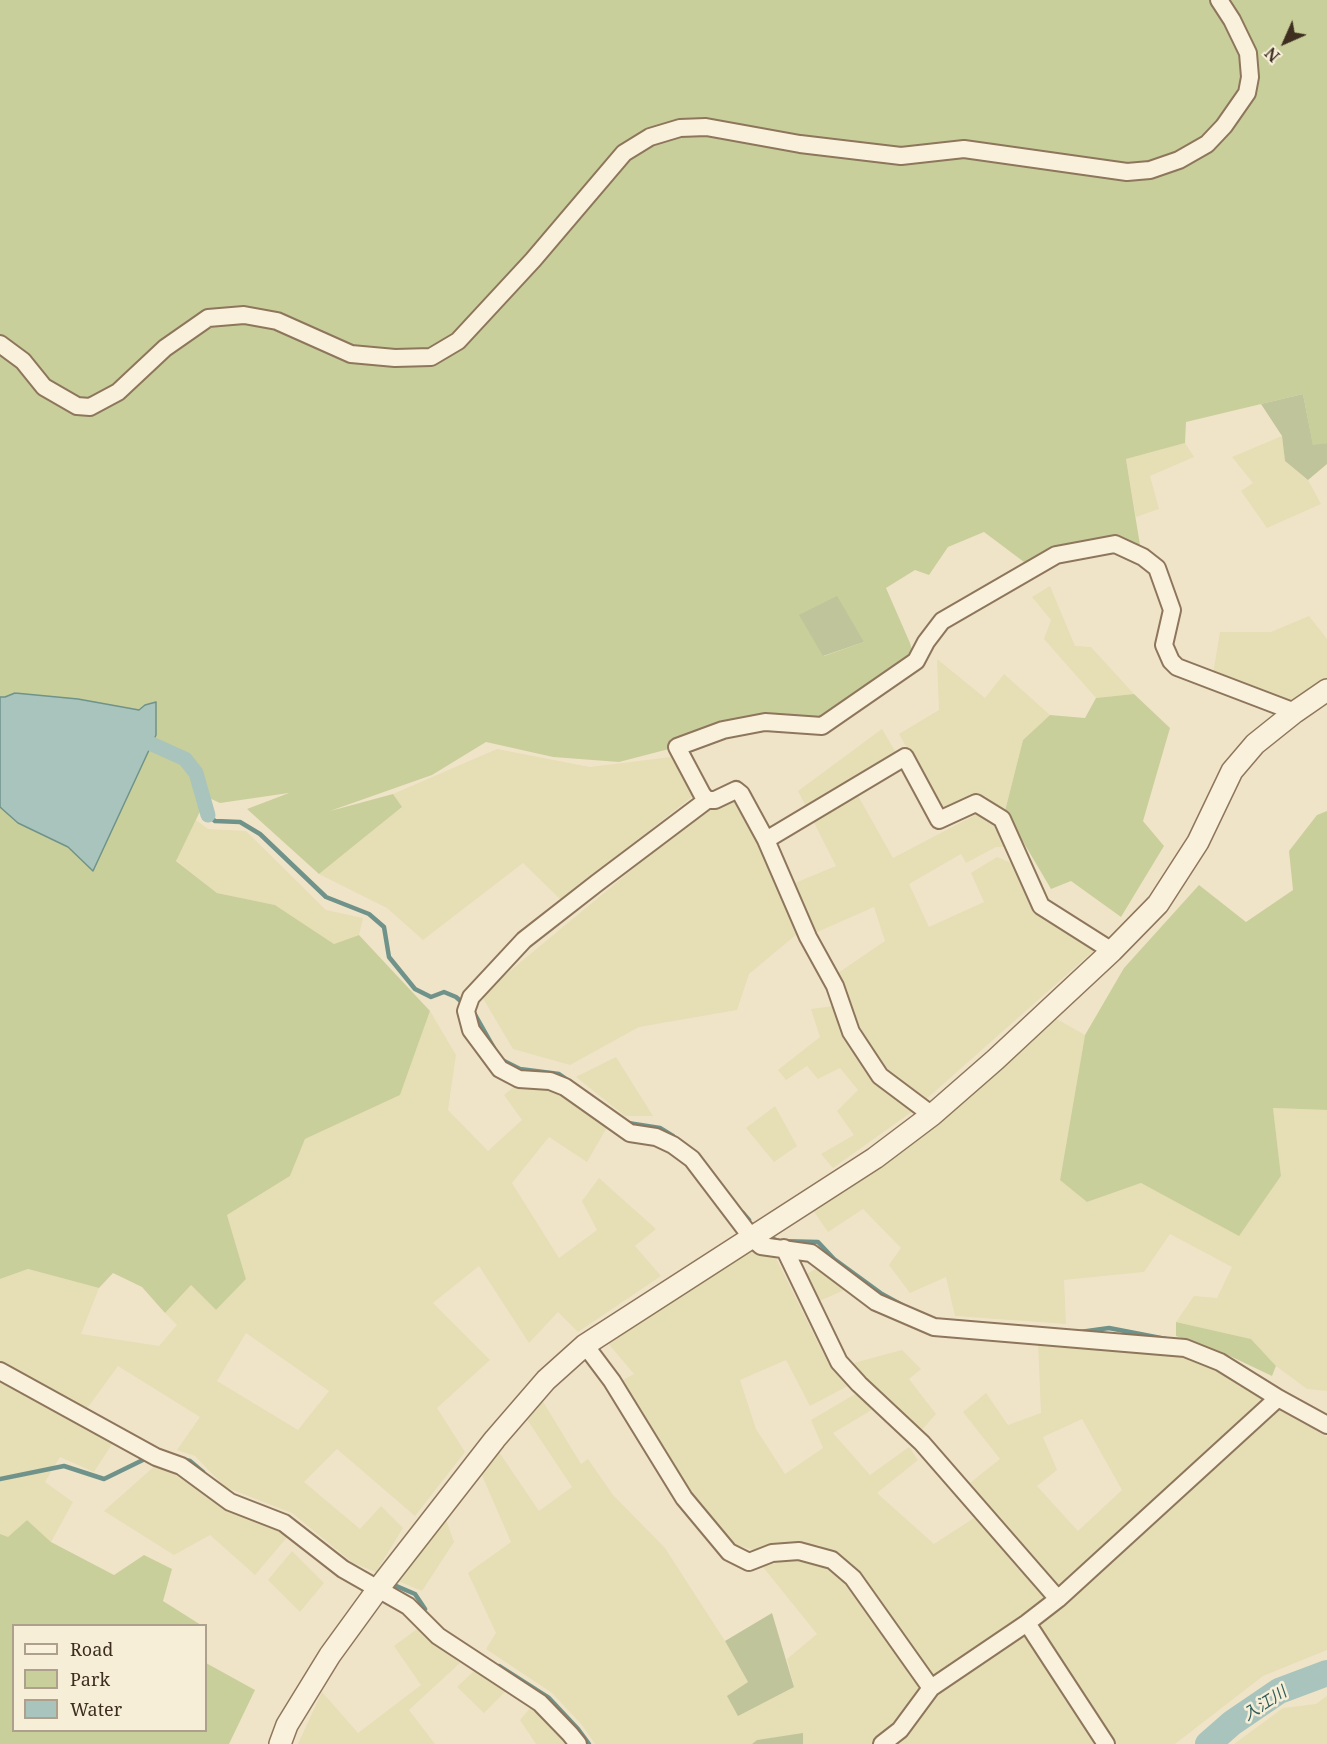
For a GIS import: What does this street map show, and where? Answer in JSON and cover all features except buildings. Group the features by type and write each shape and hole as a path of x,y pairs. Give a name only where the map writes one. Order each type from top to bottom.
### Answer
{"street":[{"path":"0,344 23,361 44,387 77,405 90,407 118,392 165,348 208,318 244,315 277,321 351,354 395,358 430,357 458,341 533,260 624,153 650,137 680,128 706,127 800,144 901,156 964,149 1127,172 1150,170 1179,160 1207,144 1224,126 1247,93 1250,77 1248,53 1219,0"},
{"path":"707,800 677,747 723,730 765,722 822,726 916,661 926,642 942,621 1056,555 1115,544 1143,557 1157,568 1172,610 1164,645 1171,661 1177,667 1295,712"},
{"path":"280,1744 287,1725 321,1670 378,1589 495,1439 546,1380 585,1345 875,1158 932,1115 995,1060 1112,951 1158,904 1198,842 1232,771 1255,744 1327,690"},
{"path":"766,840 905,757 939,820 976,803 1002,819 1041,906 1112,951"},
{"path":"932,1115 880,1077 851,1032 835,986 808,937 766,840 741,794 736,790 715,800 707,800 525,940 468,1004 471,1030 500,1069 519,1078 550,1081 565,1087 630,1133 656,1137 673,1145 692,1159 752,1238 761,1246 811,1253 876,1302 934,1328 1185,1348 1220,1362 1327,1425"},
{"path":"784,1248 839,1362 922,1443 1058,1599"},
{"path":"585,1345 612,1381 684,1498 729,1552 749,1562 772,1553 799,1551 832,1560 853,1578 931,1688"},
{"path":"0,1371 156,1457 181,1466 230,1502 284,1523 343,1569 408,1606 438,1636 540,1703 578,1744"},
{"path":"882,1744 900,1730 931,1688 1027,1623 1058,1599 1278,1398"},
{"path":"1027,1623 1106,1744"}],"shaded area":[{"path":"1282,436 1285,461 1308,480 1321,504 1267,528 1241,491 1253,483 1232,457"},
{"path":"1185,443 1194,457 1150,476 1159,509 1136,517 1126,459"},
{"path":"1050,586 1075,646 1091,647 1134,694 1096,698 1044,639 1051,620 1032,597"},
{"path":"1309,616 1327,639 1327,678 1290,701 1213,674 1220,632 1271,632"},
{"path":"937,659 985,698 1004,674 1050,715 1023,740 1005,811 977,794 942,811 899,734 939,710"},
{"path":"882,729 898,756 852,785 893,858 977,814 997,823 1008,847 996,847 966,863 961,854 909,884 929,927 984,902 971,873 997,857 1014,864 1037,913 1097,948 924,1101 885,1071 861,1029 838,973 885,941 874,907 815,933 795,883 836,866 798,791"},
{"path":"497,749 590,767 671,757 693,796 561,900 523,863 423,940 387,908 319,874 401,808 393,794"},
{"path":"737,798 797,934 749,974 737,1010 639,1027 570,1065 513,1049 481,995 704,810"},
{"path":"196,820 208,829 246,831 326,910 363,918 359,935 334,944 275,905 217,893 176,860"},
{"path":"835,1006 913,1111 833,1168 821,1154 854,1135 837,1111 858,1090 840,1068 818,1079 807,1066 786,1080 778,1070 820,1037 811,1009"},
{"path":"430,1011 456,1055 448,1110 488,1151 522,1120 504,1095 516,1085 553,1086 609,1124 587,1162 549,1137 512,1183 559,1258 597,1230 582,1201 599,1178 656,1229 635,1246 661,1276 578,1332 558,1312 529,1343 479,1266 433,1303 490,1360 437,1408 465,1452 415,1516 337,1449 304,1482 360,1529 381,1506 403,1528 376,1572 353,1563 292,1513 225,1487 195,1456 177,1450 200,1417 118,1366 86,1410 0,1361 0,1279 28,1269 99,1288 81,1334 159,1346 177,1325 165,1313 191,1285 216,1310 246,1279 227,1215 290,1176 305,1139 400,1095","holes":["246,1333 329,1391 298,1430 217,1381"]},
{"path":"1055,1018 1085,1035 1060,1179 1087,1202 1141,1183 1239,1235 1281,1176 1273,1108 1327,1110 1327,1391 1307,1389 1276,1366 1251,1339 1176,1322 1194,1296 1217,1298 1232,1267 1170,1234 1144,1272 1064,1280 1066,1324 955,1316 946,1277 910,1293 889,1265 901,1248 863,1209 828,1232 813,1210"},
{"path":"616,1057 653,1116 625,1116 576,1077"},
{"path":"775,1106 797,1146 774,1162 746,1128"},
{"path":"747,1249 776,1258 828,1363 848,1386 810,1406 786,1360 740,1380 756,1429 785,1474 823,1448 811,1420 857,1393 875,1408 833,1433 870,1475 909,1447 918,1460 877,1493 934,1544 974,1518 1048,1599 933,1681 852,1566 819,1545 777,1543 754,1550 733,1544 688,1491 619,1382 634,1374 607,1342"},
{"path":"819,1267 849,1288 817,1302 805,1275"},
{"path":"1038,1342 1171,1353 1209,1362 1265,1399 1096,1555 1057,1586 970,1483 1000,1459 963,1412 986,1393 1008,1425 1041,1413","holes":["1082,1419 1122,1490 1078,1531 1037,1486 1057,1470 1043,1437"]},
{"path":"902,1350 921,1369 909,1379 936,1414 919,1433 850,1364"},
{"path":"0,1378 114,1441 94,1472 60,1457 45,1482 73,1502 51,1542 27,1520 8,1538 0,1534"},
{"path":"542,1400 581,1464 588,1459 613,1495 665,1548 725,1641 748,1682 794,1687 787,1659 817,1634 763,1567 795,1557 827,1565 846,1580 923,1689 896,1725 872,1744 803,1744 802,1734 757,1740 752,1744 595,1744 582,1725 552,1693 486,1649 496,1633 468,1573 511,1542 481,1473 499,1452 539,1511 572,1487 526,1418"},
{"path":"1276,1408 1327,1437 1327,1650 1263,1676 1175,1744 1114,1744 1037,1626"},
{"path":"157,1464 231,1510 289,1535 255,1575 210,1535 174,1555 104,1511"},
{"path":"445,1517 454,1542 422,1591 398,1581"},
{"path":"292,1551 324,1583 300,1612 268,1580"},
{"path":"417,1629 460,1663 409,1710 435,1744 298,1744 322,1692 358,1733 421,1685 394,1646"},
{"path":"1026,1632 1100,1744 894,1744 938,1689"},
{"path":"474,1671 507,1690 484,1713 457,1687"},
{"path":"1327,1696 1327,1744 1234,1744 1283,1708 1316,1704"},
{"path":"531,1707 553,1727 566,1744 536,1744 520,1720"}],"green space":[{"path":"0,0 1327,0 1327,443 1313,446 1303,394 1186,422 1185,443 1126,459 1140,545 1105,536 1024,562 984,532 948,547 929,575 915,570 886,588 914,657 820,720 759,715 696,731 669,749 619,762 553,757 486,742 432,775 330,811 393,794 402,807 319,874 247,809 289,793 220,803 207,797 176,861 217,893 275,905 334,944 359,935 430,1011 400,1095 305,1139 290,1176 227,1215 246,1279 216,1310 191,1285 165,1313 142,1287 113,1273 99,1288 28,1269 0,1279 0,807 18,823 68,847 93,871 156,735 156,703 139,710 78,699 16,693 0,697","holes":["800,615 864,642 824,656"]},
{"path":"1303,394 1313,445 1327,443 1327,464 1308,480 1285,461 1282,436 1261,404"},
{"path":"837,596 864,642 823,656 799,615"},
{"path":"1134,694 1170,728 1143,821 1164,846 1121,917 1071,881 1051,889 1005,811 1023,740 1050,715 1085,718 1096,698"},
{"path":"1327,811 1327,1110 1273,1108 1281,1176 1239,1236 1141,1183 1087,1202 1060,1180 1085,1035 1124,968 1199,885 1246,922 1293,890 1289,851 1317,815"},
{"path":"1176,1322 1251,1339 1276,1366 1272,1376 1232,1357 1176,1336"},
{"path":"27,1520 51,1542 114,1575 144,1555 172,1569 163,1601 199,1624 12,1624 12,1732 207,1732 207,1664 255,1690 229,1744 0,1744 0,1534 8,1537"},
{"path":"772,1613 794,1687 738,1716 727,1696 748,1682 725,1641"},
{"path":"803,1733 803,1744 752,1744 757,1740"}],"water":[{"path":"15,693 78,699 139,710 145,705 156,702 156,735 93,871 68,847 18,823 0,807 0,697"}],"waterway":[{"path":"134,736 185,759 196,773 208,815"},
{"path":"208,815 215,821 240,822 260,834 326,897 369,914 384,927 389,957 415,989 431,997 444,992 456,997 464,1004"},
{"path":"473,1011 494,1048"},
{"path":"502,1060 520,1069 559,1074 572,1083"},
{"path":"628,1123 660,1128 673,1136"},
{"path":"743,1213 749,1220"},
{"path":"771,1238 779,1241 818,1242 834,1259 882,1294 902,1305"},
{"path":"1080,1332 1109,1328 1166,1339"},
{"path":"0,1479 64,1466 104,1479 147,1458"},
{"path":"182,1459 190,1461 203,1472"},
{"path":"394,1585 415,1594 425,1609"},
{"path":"499,1666 549,1698 589,1744"},
{"name":"入江川","path":"1208,1744 1232,1723 1279,1691 1327,1673"}]}
